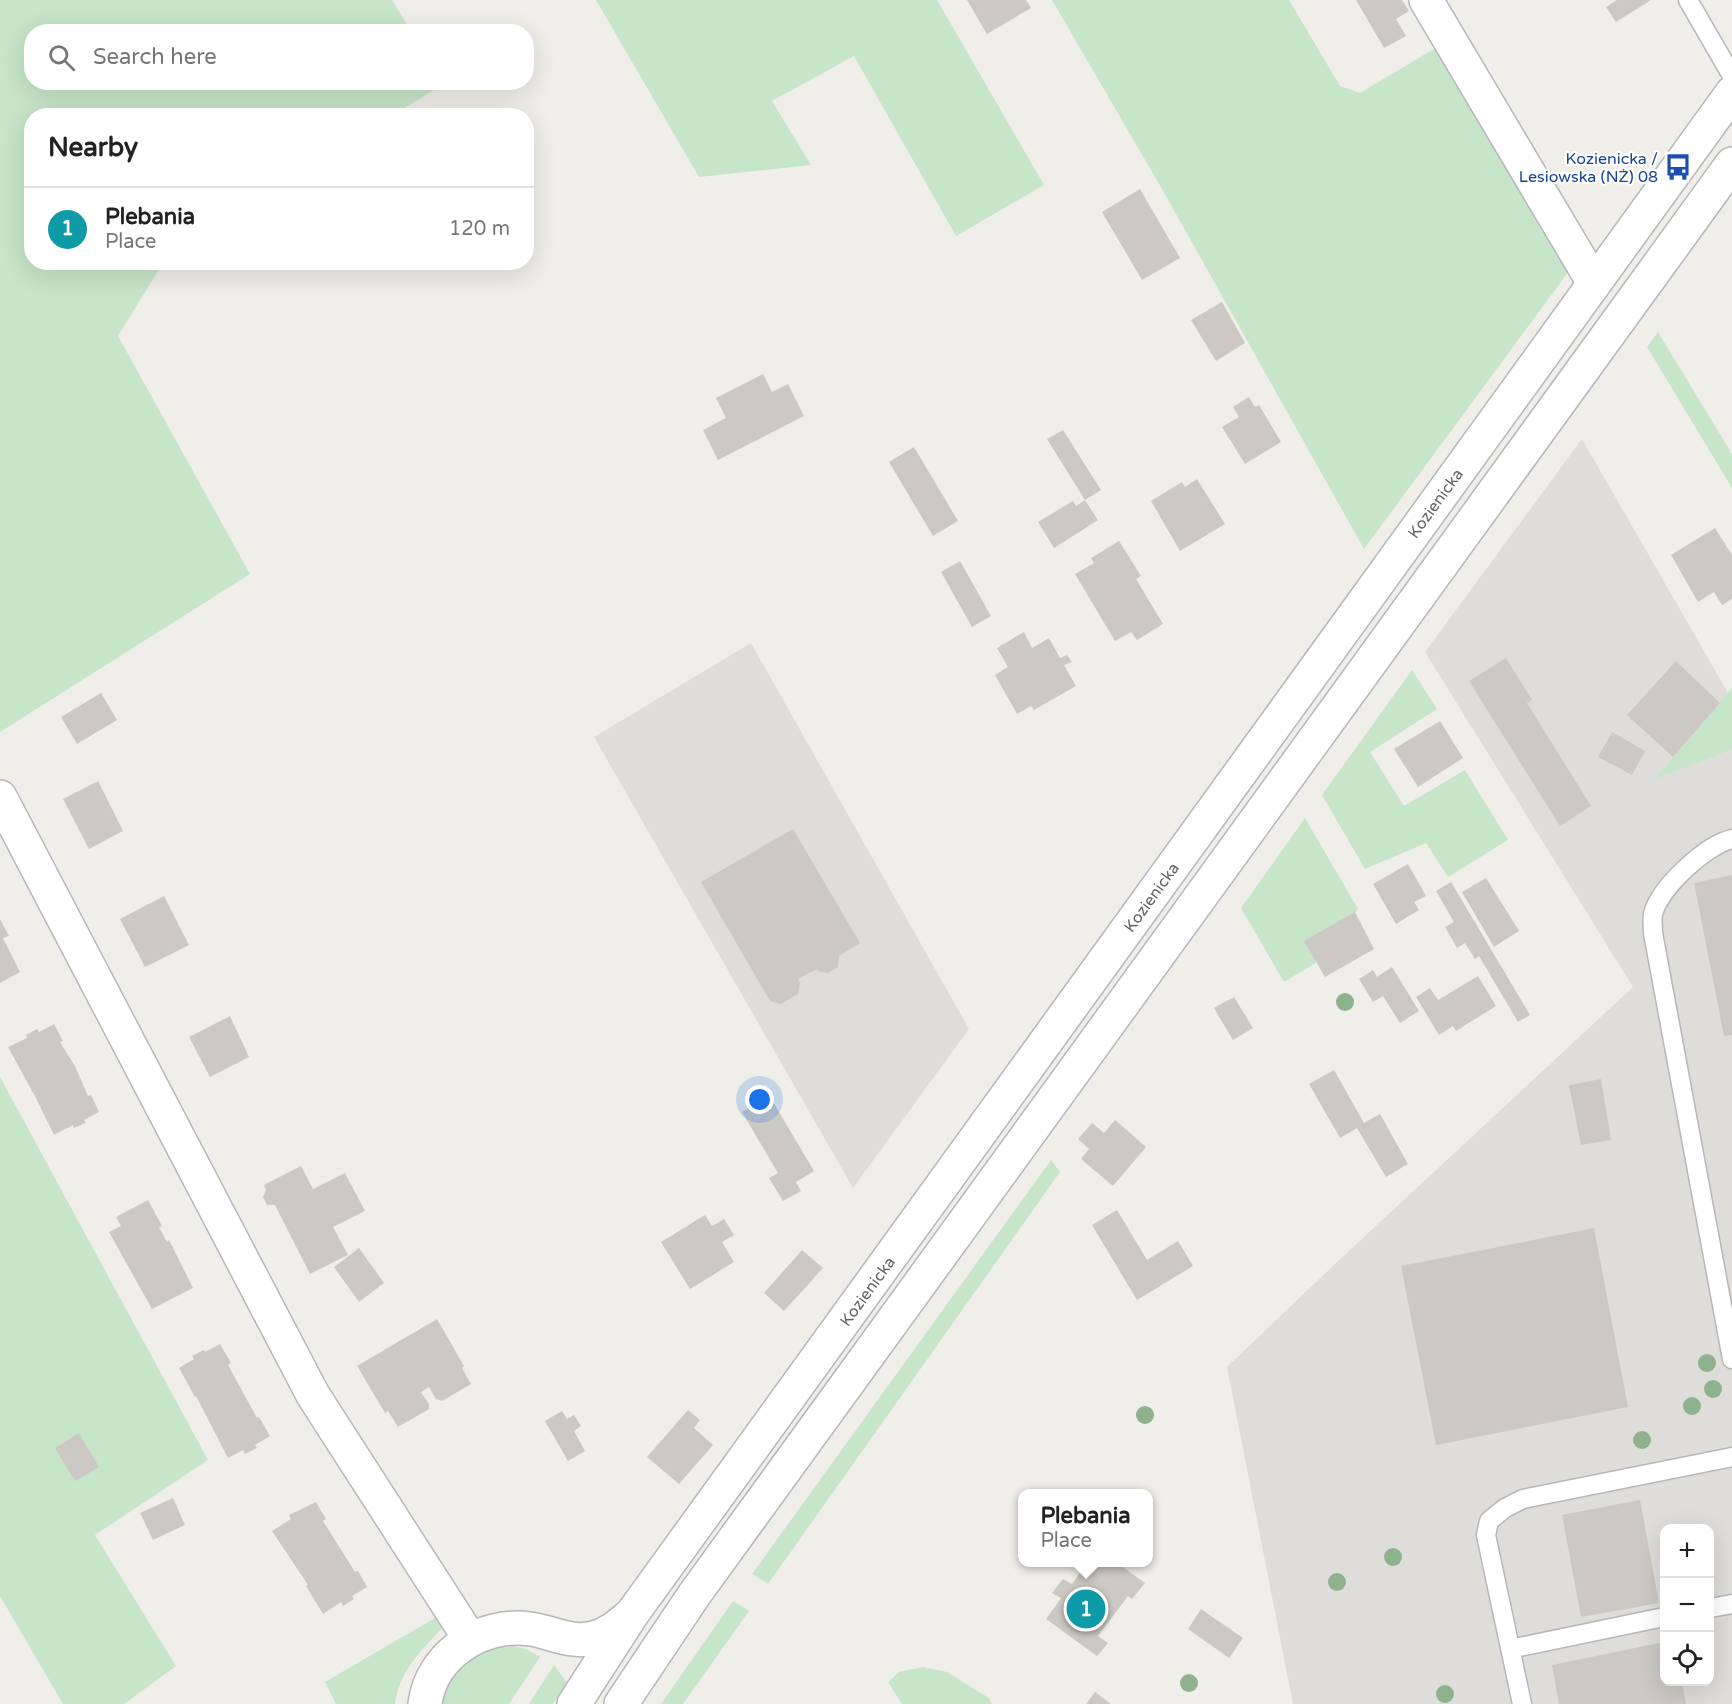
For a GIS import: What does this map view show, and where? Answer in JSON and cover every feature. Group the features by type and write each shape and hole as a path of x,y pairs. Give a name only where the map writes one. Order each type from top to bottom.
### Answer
{"main road":[{"path":"1426,0 1594,283"},
{"name":"Kozienicka","path":"585,1697 632,1614 1732,93"},
{"path":"621,1704 694,1595 1732,164"},
{"path":"0,797 313,1395 470,1639"},
{"path":"564,1639 592,1639 612,1631 632,1614"},
{"path":"425,1704 434,1677 449,1656 470,1639 487,1631 509,1627 554,1634 564,1639 576,1650 585,1697"}],"lane":[{"path":"1688,0 1732,76"},
{"path":"1732,839 1697,856 1664,893 1653,914 1659,964 1732,1359"},
{"path":"1522,1704 1486,1535 1489,1521 1505,1508 1522,1499 1732,1457"},
{"path":"1714,1607 1732,1604"},
{"path":"1510,1649 1660,1618"}],"shaded area":[{"path":"1582,439 1728,693 1655,778 1732,750 1732,1704 1293,1704 1227,1367 1633,987 1425,652"},
{"path":"751,643 969,1029 853,1188 594,737"}],"green space":[{"path":"0,0 392,0 407,24 24,24 24,90 434,90 404,108 24,108 24,270 159,270 118,336 250,574 0,732"},
{"path":"596,0 937,0 1044,185 956,236 854,56 772,101 811,165 699,177"},
{"path":"1052,0 1289,0 1340,86 1360,93 1437,47 1572,267 1364,549 1162,189"},
{"path":"1658,332 1732,454 1732,488 1647,347"},
{"path":"1412,670 1437,709 1370,752 1404,806 1465,770 1508,840 1448,877 1426,843 1365,869 1322,795"},
{"path":"1732,688 1732,750 1654,779"},
{"path":"1305,818 1358,909 1317,962 1284,982 1241,908"},
{"path":"0,1077 208,1460 95,1535 176,1666 124,1704 63,1704 0,1596"},
{"path":"1051,1160 1060,1172 768,1584 752,1574"},
{"path":"733,1601 749,1611 683,1704 661,1704"},
{"path":"435,1618 442,1629 406,1672 397,1692 395,1704 336,1704 325,1682"},
{"path":"513,1646 526,1649 540,1657 509,1704 436,1704 446,1680 468,1660 496,1647"},
{"path":"554,1665 567,1683 553,1704 529,1704"},
{"path":"923,1667 947,1672 989,1698 992,1704 902,1704 888,1682 899,1672"}],"building":[{"path":"967,0 1026,0 1031,8 987,34"},
{"path":"1356,0 1402,0 1409,11 1396,19 1406,36 1384,48"},
{"path":"1617,0 1651,0 1616,22 1606,7"},
{"path":"1140,189 1180,258 1142,280 1102,212"},
{"path":"1222,302 1245,343 1216,361 1191,320"},
{"path":"763,374 772,392 788,384 804,416 718,460 703,430 726,418 716,398"},
{"path":"1249,397 1255,407 1259,405 1281,442 1245,464 1222,427 1239,417 1233,407"},
{"path":"1063,430 1101,490 1085,500 1047,439"},
{"path":"914,447 958,521 933,536 889,462"},
{"path":"1197,479 1225,524 1180,551 1151,501 1182,482 1185,487"},
{"path":"1085,500 1098,520 1054,548 1038,522 1073,501 1076,506"},
{"path":"1715,528 1732,555 1732,599 1722,605 1714,592 1698,602 1671,555"},
{"path":"1119,541 1141,576 1136,579 1163,624 1137,640 1131,632 1115,641 1075,574 1094,563 1091,558"},
{"path":"960,561 991,616 972,627 941,572"},
{"path":"1024,632 1032,648 1049,638 1060,658 1067,655 1072,662 1064,665 1076,686 1034,710 1031,706 1017,714 995,675 1008,667 997,648"},
{"path":"1506,658 1532,700 1527,703 1591,806 1560,826 1469,681"},
{"path":"1676,661 1720,703 1673,757 1627,715"},
{"path":"101,693 117,720 77,744 61,717"},
{"path":"1440,721 1463,758 1418,787 1394,749"},
{"path":"1612,732 1645,751 1632,775 1598,757"},
{"path":"98,781 123,831 89,849 63,799"},
{"path":"793,829 860,943 839,956 838,967 828,973 817,969 798,979 800,983 798,994 781,1004 770,1001 701,882"},
{"path":"1408,864 1426,896 1414,902 1419,910 1396,924 1373,884"},
{"path":"1732,875 1732,1035 1724,1036 1694,883"},
{"path":"1486,878 1519,931 1494,947 1462,892"},
{"path":"1451,882 1530,1015 1518,1022 1479,956 1475,959 1465,943 1457,948 1445,927 1454,922 1436,891"},
{"path":"164,896 189,945 145,967 120,919"},
{"path":"1355,912 1374,949 1325,977 1304,941"},
{"path":"0,919 9,936 3,938 20,972 0,983"},
{"path":"1392,967 1419,1011 1400,1023 1383,996 1373,1002 1359,979 1373,970 1377,977"},
{"path":"1478,976 1496,1006 1456,1031 1453,1026 1439,1035 1416,997 1430,988 1438,1000"},
{"path":"1234,997 1253,1028 1233,1040 1214,1008"},
{"path":"230,1016 249,1057 210,1077 189,1037"},
{"path":"54,1024 63,1041 60,1042 75,1066 88,1096 91,1095 99,1112 84,1120 86,1123 74,1128 73,1125 54,1135 8,1047 27,1038 26,1035 37,1029 39,1032"},
{"path":"1334,1070 1364,1123 1380,1114 1408,1164 1386,1177 1357,1128 1340,1138 1309,1084"},
{"path":"1601,1079 1611,1140 1581,1145 1569,1085"},
{"path":"769,1095 814,1171 796,1182 801,1191 783,1201 769,1178 778,1173 742,1112"},
{"path":"1115,1120 1146,1147 1113,1186 1081,1159 1089,1149 1078,1139 1092,1123 1104,1133"},
{"path":"301,1166 313,1189 345,1173 365,1211 333,1227 348,1255 310,1274 275,1205 267,1205 263,1197 266,1190 264,1185"},
{"path":"148,1200 162,1226 159,1227 167,1242 169,1240 193,1288 152,1309 109,1232 121,1226 116,1217"},
{"path":"1117,1210 1147,1260 1178,1241 1193,1266 1137,1300 1092,1225"},
{"path":"705,1215 712,1226 724,1219 734,1235 722,1242 734,1262 690,1289 661,1242"},
{"path":"1594,1228 1628,1407 1436,1445 1401,1266"},
{"path":"359,1248 384,1283 359,1302 334,1267"},
{"path":"802,1250 823,1268 784,1311 764,1293"},
{"path":"437,1319 464,1366 462,1368 471,1384 442,1401 436,1399 429,1387 421,1392 429,1404 429,1409 398,1427 388,1411 385,1413 357,1366"},
{"path":"220,1344 231,1363 228,1365 257,1418 259,1417 270,1436 255,1445 257,1448 245,1454 243,1450 228,1458 179,1368 194,1359 192,1356"},
{"path":"688,1410 700,1420 694,1428 713,1445 679,1484 647,1457"},
{"path":"562,1411 567,1419 574,1415 581,1426 574,1431 585,1451 568,1461 545,1421"},
{"path":"79,1433 99,1467 75,1481 55,1448"},
{"path":"173,1498 185,1525 153,1540 140,1513"},
{"path":"1640,1500 1659,1603 1581,1617 1562,1515"},
{"path":"316,1502 326,1519 323,1521 367,1587 352,1596 354,1599 343,1606 341,1602 323,1614 306,1586 308,1585 272,1531 291,1519 289,1515"},
{"path":"1084,1567 1123,1567 1145,1583 1132,1599 1128,1596 1098,1636 1108,1643 1097,1656 1046,1619 1061,1598 1052,1593 1063,1579 1072,1584"},
{"path":"1201,1609 1243,1638 1229,1658 1188,1629"},
{"path":"1660,1643 1660,1686 1683,1686 1686,1704 1559,1704 1552,1665"},
{"path":"1095,1692 1111,1704 1086,1704"}],"place":[{"name":"Kozienicka / Lesiowska (NŻ) 08","path":"1678,167"},
{"name":"Plebania","path":"1086,1609"}]}
